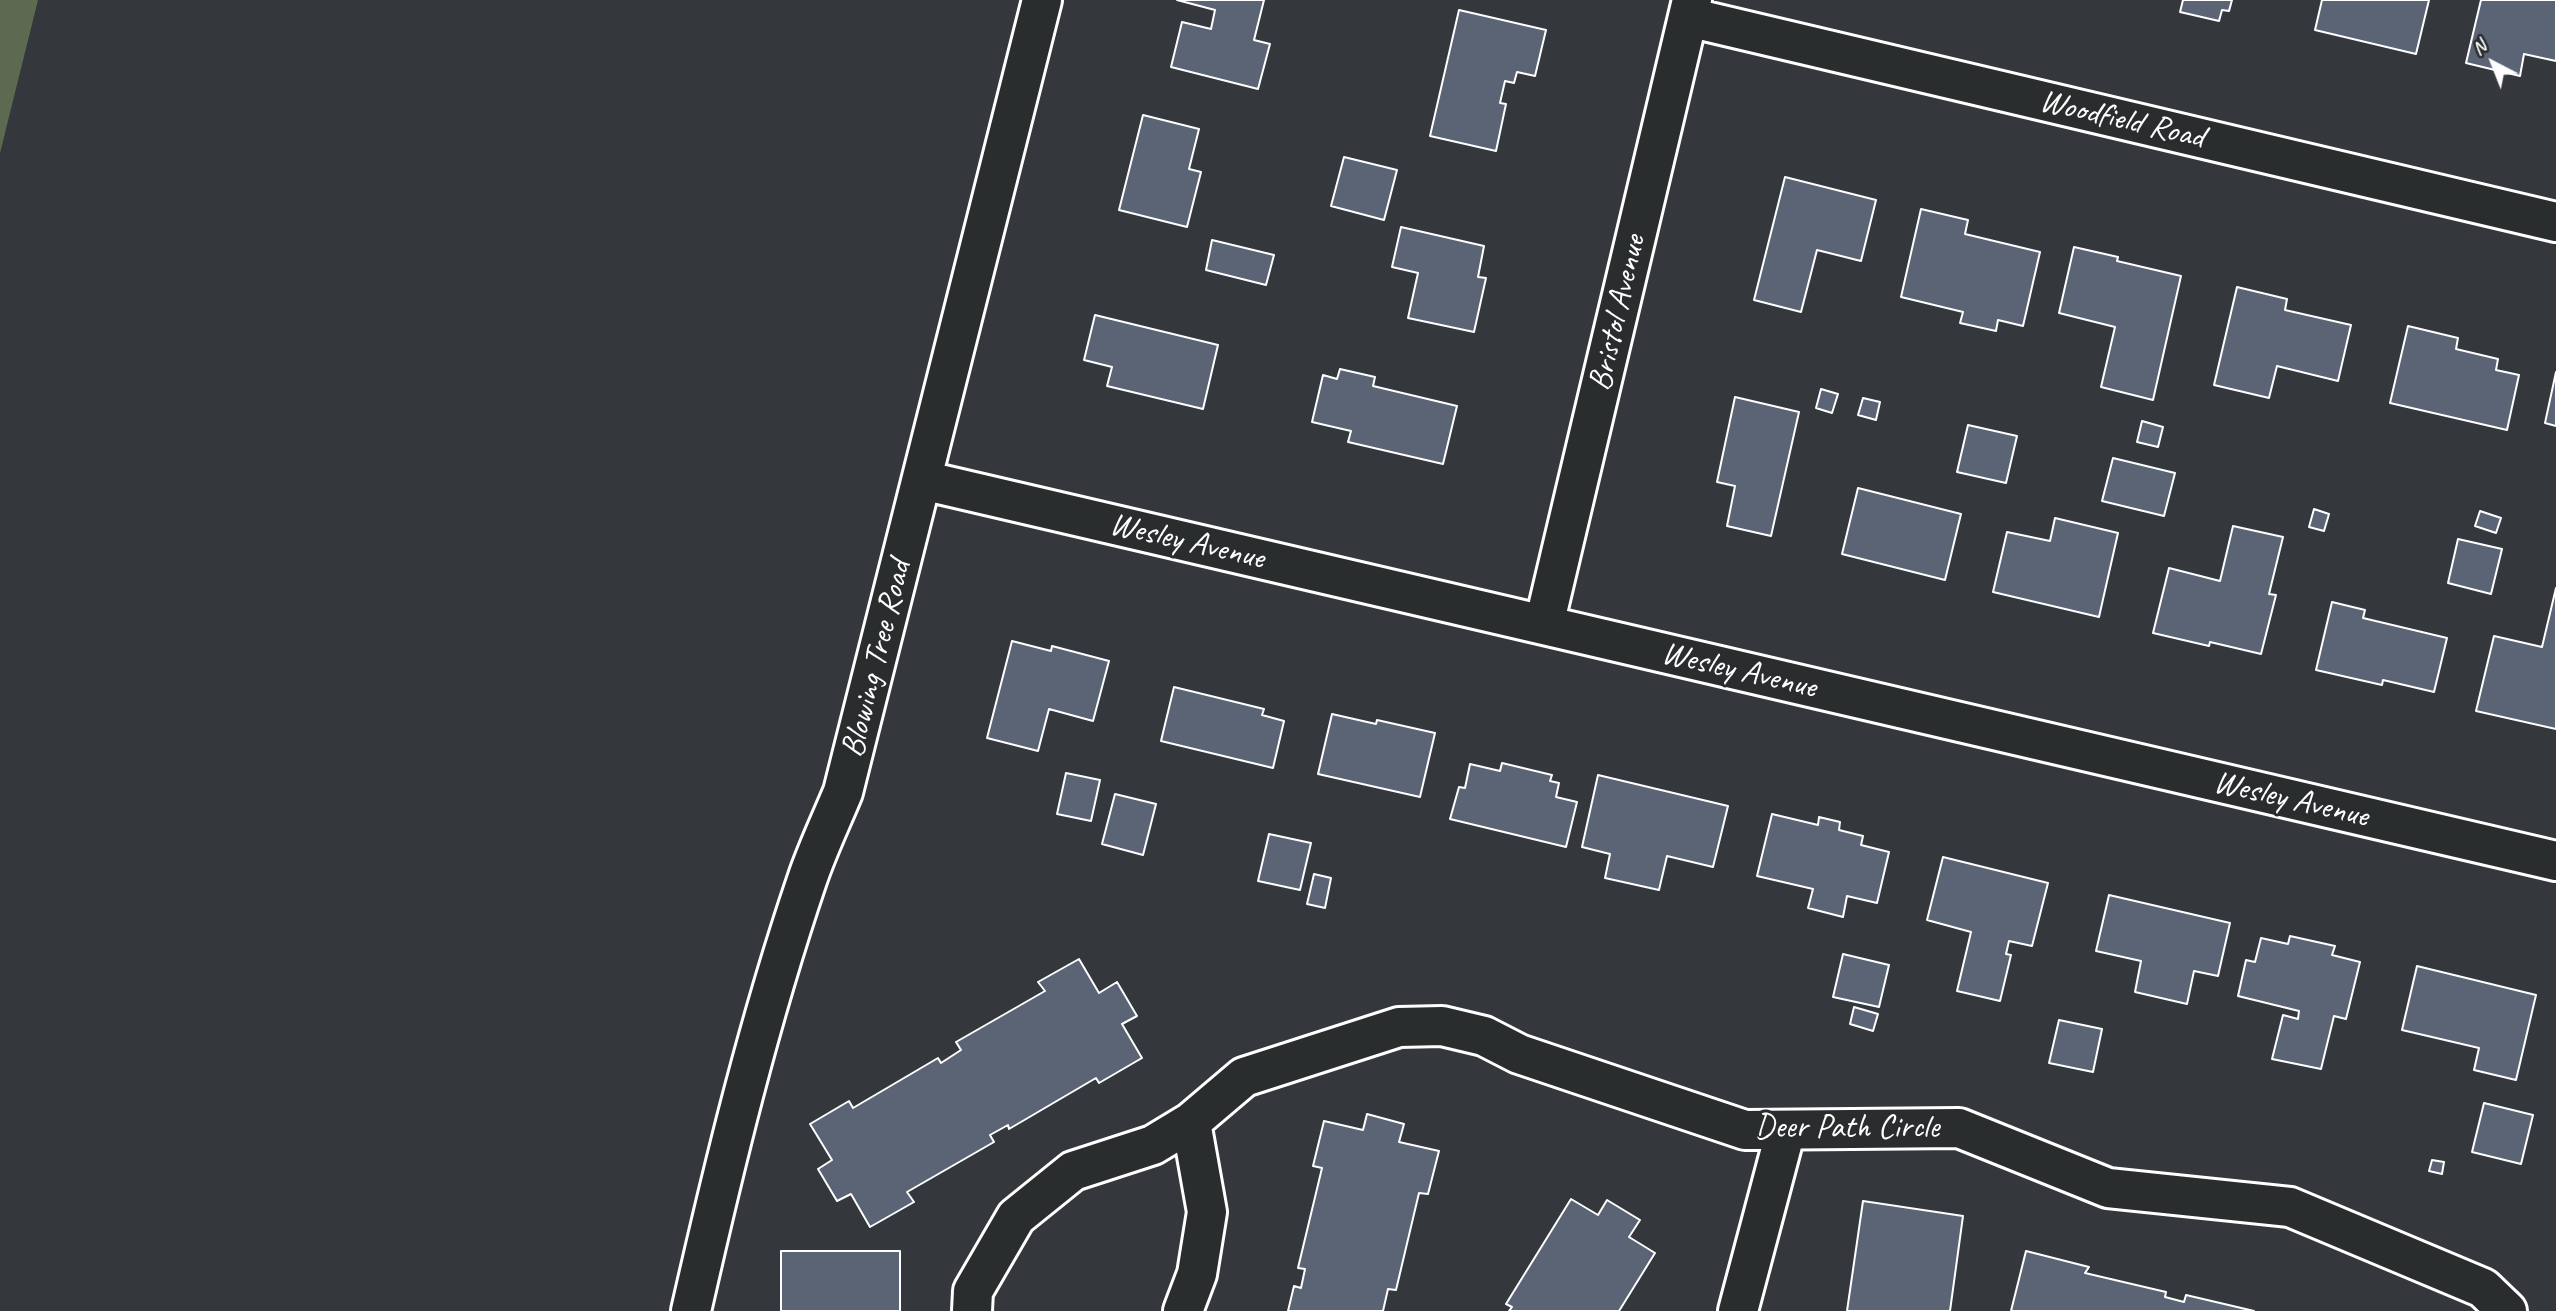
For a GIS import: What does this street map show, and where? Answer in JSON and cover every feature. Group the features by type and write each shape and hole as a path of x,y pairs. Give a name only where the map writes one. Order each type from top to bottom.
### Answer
{"street":[{"name":"Blowing Tree Road","path":"691,1311 735,1121 769,1000 807,878 843,792 1042,0"},
{"name":"Woodfield Road","path":"1690,9 2556,222"},
{"name":"Bristol Avenue","path":"1544,625 1690,9"},
{"name":"Wesley Avenue","path":"922,480 2556,861"},
{"name":"Deer Path Circle","path":"972,1311 973,1291 1016,1217 1073,1171 1153,1145 1192,1122 1244,1077 1399,1027 1441,1026 1483,1036 1519,1054 1745,1130 1959,1128 2108,1188 2291,1207 2483,1288 2507,1311"},
{"path":"1183,1311 1197,1275 1208,1212 1192,1122"},
{"path":"1738,1311 1786,1130"}],"green space":[{"path":"0,0 38,0 0,153"}],"building":[{"path":"1177,0 1264,0 1254,40 1270,44 1258,89 1171,67 1182,22 1211,29 1215,10"},
{"path":"2183,0 2232,0 2229,11 2222,10 2219,21 2180,12"},
{"path":"2322,0 2429,0 2416,54 2315,30"},
{"path":"2481,0 2556,0 2556,61 2524,54 2520,76 2466,63"},
{"path":"1459,10 1546,30 1535,76 1517,72 1514,83 1505,81 1500,103 1506,104 1496,151 1430,136"},
{"path":"1143,115 1199,129 1189,169 1201,172 1187,227 1119,210"},
{"path":"1344,157 1397,170 1384,220 1331,206"},
{"path":"1785,177 1876,200 1861,261 1817,250 1801,312 1754,300"},
{"path":"1921,209 1968,220 1965,234 2040,252 2023,326 1998,320 1996,331 1960,323 1963,312 1901,297"},
{"path":"1401,227 1484,246 1478,277 1486,278 1474,332 1408,318 1418,273 1392,267"},
{"path":"1212,240 1274,255 1266,285 1206,270"},
{"path":"2074,247 2118,257 2117,261 2181,276 2153,400 2101,387 2115,327 2059,313"},
{"path":"2237,287 2287,299 2285,310 2351,325 2338,381 2277,366 2269,398 2214,385"},
{"path":"1095,315 1218,345 1203,409 1107,386 1112,367 1084,360"},
{"path":"2408,326 2458,338 2456,349 2498,359 2496,370 2519,375 2507,430 2390,403"},
{"path":"1340,369 1375,377 1373,386 1457,406 1443,464 1348,442 1351,431 1312,422 1323,375 1337,379"},
{"path":"2556,372 2556,426 2545,423"},
{"path":"1821,389 1838,394 1832,413 1816,408"},
{"path":"1735,397 1799,412 1771,536 1727,526 1735,486 1717,482"},
{"path":"1863,398 1880,402 1876,420 1858,415"},
{"path":"2142,421 2163,427 2158,447 2137,442"},
{"path":"1968,425 2017,436 2006,483 1957,472"},
{"path":"2113,458 2175,473 2164,516 2102,501"},
{"path":"1858,488 1961,514 1945,580 1842,554"},
{"path":"2314,509 2329,514 2324,531 2309,527"},
{"path":"2480,511 2501,518 2496,533 2475,526"},
{"path":"2055,518 2118,533 2099,617 1993,592 2007,532 2050,541"},
{"path":"2233,526 2283,537 2269,594 2276,595 2261,654 2153,633 2169,568 2220,581"},
{"path":"2458,539 2502,549 2491,594 2448,583"},
{"path":"2556,588 2556,729 2476,711 2494,636 2542,647"},
{"path":"2332,602 2365,610 2363,618 2447,638 2434,692 2383,680 2382,685 2316,670"},
{"path":"1012,641 1051,651 1052,646 1109,661 1093,721 1049,709 1038,751 987,738"},
{"path":"1174,687 1264,709 1262,715 1284,721 1273,768 1161,741"},
{"path":"1332,714 1376,724 1377,720 1435,733 1420,797 1318,774"},
{"path":"1502,763 1552,775 1550,781 1559,783 1556,797 1577,802 1566,847 1450,819 1459,787 1465,788 1470,764 1500,771"},
{"path":"1066,773 1100,780 1091,821 1057,814"},
{"path":"1598,775 1728,806 1713,867 1667,856 1659,890 1605,878 1610,854 1582,847"},
{"path":"1115,794 1156,804 1143,855 1102,844"},
{"path":"1772,814 1818,825 1819,817 1840,822 1839,830 1863,836 1861,845 1889,852 1877,903 1847,896 1843,917 1808,908 1813,889 1757,876"},
{"path":"1269,834 1311,843 1300,890 1258,881"},
{"path":"1943,857 2048,883 2032,946 2009,941 2006,954 2011,955 2000,1001 1957,991 1971,932 1927,920"},
{"path":"1314,874 1331,878 1325,908 1307,904"},
{"path":"2109,895 2230,923 2218,976 2194,971 2187,1004 2135,992 2141,961 2096,951"},
{"path":"2290,936 2335,946 2332,955 2360,962 2346,1019 2334,1016 2321,1069 2272,1059 2283,1015 2298,1019 2299,1011 2238,996 2246,960 2255,962 2261,938 2288,944"},
{"path":"1843,954 1889,965 1879,1007 1833,997"},
{"path":"1079,959 1099,993 1117,982 1137,1016 1122,1024 1142,1058 1099,1083 1096,1078 1009,1129 1008,1125 990,1135 994,1142 907,1192 914,1202 870,1227 851,1194 837,1201 818,1169 832,1160 810,1124 849,1101 853,1108 938,1058 941,1063 961,1050 956,1042 1045,991 1038,982"},
{"path":"2417,966 2536,995 2516,1080 2474,1070 2479,1048 2402,1030"},
{"path":"1854,1007 1878,1014 1873,1031 1850,1024"},
{"path":"2059,1020 2102,1029 2093,1072 2049,1063"},
{"path":"2484,1103 2533,1115 2521,1164 2472,1152"},
{"path":"1367,1114 1404,1124 1399,1142 1439,1151 1428,1194 1419,1193 1396,1290 1388,1289 1383,1311 1288,1311 1294,1286 1301,1288 1305,1269 1298,1268 1322,1168 1313,1166 1324,1121 1363,1130"},
{"path":"2432,1160 2444,1162 2442,1174 2429,1171"},
{"path":"1571,1199 1598,1215 1607,1200 1640,1220 1629,1237 1655,1253 1619,1311 1509,1311 1512,1307 1506,1304"},
{"path":"1863,1201 1963,1216 1950,1311 1847,1311"},
{"path":"781,1251 900,1251 900,1311 781,1311"},
{"path":"2026,1251 2089,1267 2085,1273 2166,1292 2165,1297 2184,1302 2186,1295 2254,1311 2011,1311"}]}
